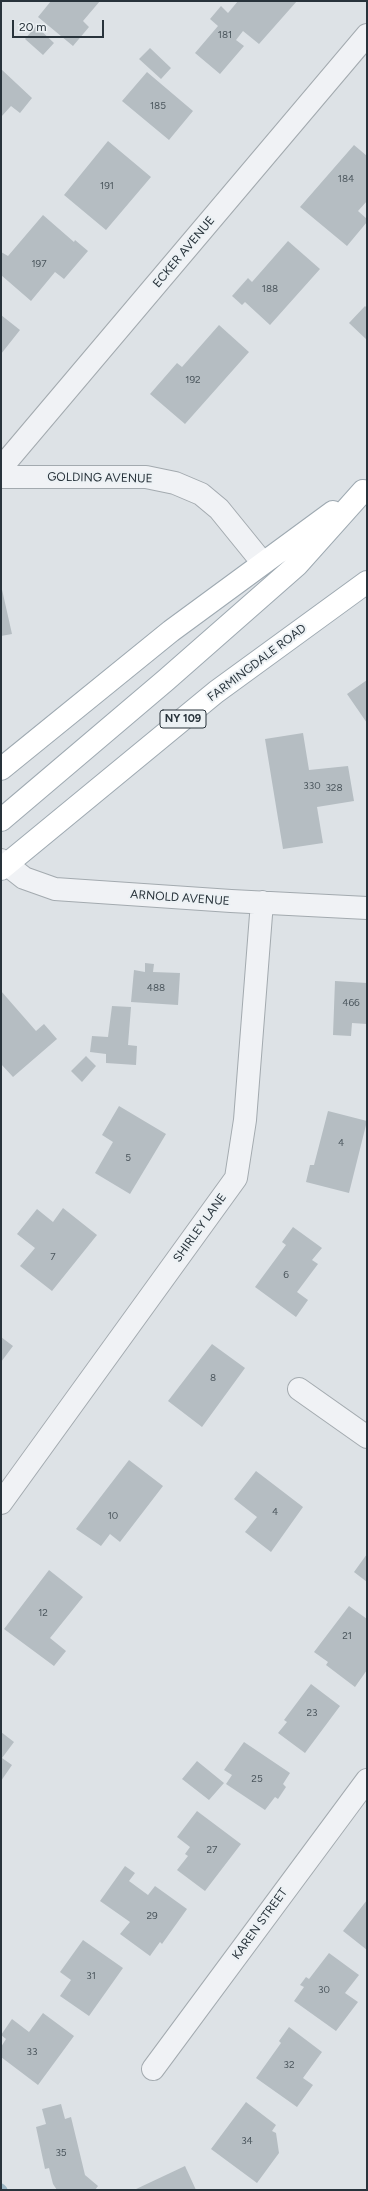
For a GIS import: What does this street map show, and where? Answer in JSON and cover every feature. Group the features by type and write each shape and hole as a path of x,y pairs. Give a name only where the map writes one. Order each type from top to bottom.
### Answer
{"main road":[{"path":"1,769 128,664 262,562 365,489"},
{"path":"1,820 184,665 292,570 365,489"},
{"name":"FARMINGDALE ROAD","path":"3,865 200,705 367,582"}],"street":[{"name":"ECKER AVENUE","path":"1,468 367,35"},
{"name":"GOLDING AVENUE","path":"1,477 146,477 175,483 201,494 219,509 262,562"},
{"name":"ARNOLD AVENUE","path":"3,865 24,878 55,889 367,908"},
{"name":"SHIRLEY LANE","path":"1,1503 236,1178 245,1120 262,902"},
{"path":"299,1389 367,1437"},
{"name":"KAREN STREET","path":"153,2069 367,1780"}],"building":[{"path":"51,1 100,1 83,21 89,27 73,46 38,17"},
{"path":"238,1 297,1 259,44 243,31 236,40 244,46 220,74 195,53 218,26 210,19 221,6 228,13"},
{"path":"36,26 54,43 43,55 25,39"},
{"path":"150,48 171,68 161,79 139,59"},
{"path":"1,69 32,98 20,113 11,106 1,117"},
{"path":"147,72 193,111 169,140 122,101"},
{"path":"108,141 151,177 106,230 64,195"},
{"path":"354,145 367,156 367,201 358,211 367,219 367,222 347,246 300,207"},
{"path":"43,215 74,242 75,240 88,251 64,279 55,272 31,301 1,275 1,252 8,256"},
{"path":"288,241 320,269 270,325 245,302 242,305 232,296 248,278 252,282"},
{"path":"365,306 367,308 367,340 349,323"},
{"path":"1,315 20,330 1,354"},
{"path":"219,325 249,352 185,424 150,394 177,363 182,367"},
{"path":"1,585 12,634 1,636"},
{"path":"367,680 367,723 347,694"},
{"path":"303,733 309,770 348,766 354,801 317,807 323,843 283,849 265,739"},
{"path":"145,963 154,964 153,972 180,973 178,1005 131,1002 134,970 145,972"},
{"path":"335,981 367,983 367,1024 352,1023 351,1036 333,1035"},
{"path":"1,991 36,1031 44,1024 57,1039 13,1077 1,1064"},
{"path":"112,1006 131,1007 128,1045 137,1046 136,1065 106,1063 106,1054 90,1052 92,1036 108,1037"},
{"path":"86,1056 96,1066 82,1082 71,1071"},
{"path":"119,1106 166,1134 130,1194 95,1173 113,1142 102,1135"},
{"path":"328,1111 367,1121 349,1193 306,1182 310,1165 314,1165"},
{"path":"63,1208 97,1235 52,1291 20,1266 35,1248 17,1234 37,1209 53,1222"},
{"path":"293,1227 322,1248 312,1260 318,1264 297,1292 308,1300 296,1317 255,1287 286,1245 282,1242"},
{"path":"1,1337 13,1346 1,1362"},
{"path":"212,1344 245,1368 202,1427 168,1401"},
{"path":"129,1460 163,1486 120,1542 110,1534 101,1546 76,1529"},
{"path":"256,1471 303,1507 271,1552 245,1532 257,1517 234,1499"},
{"path":"367,1554 367,1582 354,1572"},
{"path":"49,1570 83,1597 50,1638 66,1651 54,1666 4,1629"},
{"path":"349,1606 367,1619 367,1670 355,1687 326,1665 328,1662 314,1652"},
{"path":"311,1684 340,1706 305,1753 278,1733 287,1722 284,1720"},
{"path":"1,1732 14,1742 2,1758 12,1765 1,1781"},
{"path":"244,1742 290,1773 283,1784 286,1787 278,1799 275,1797 265,1810 226,1784 232,1775 224,1770"},
{"path":"197,1761 224,1783 209,1800 182,1779"},
{"path":"197,1811 241,1844 205,1891 177,1870 188,1856 185,1854 190,1847 177,1837"},
{"path":"125,1866 135,1873 129,1881 148,1895 155,1886 187,1909 162,1944 160,1942 150,1956 120,1934 130,1922 100,1901"},
{"path":"367,1900 367,1950 343,1931"},
{"path":"83,1940 123,1968 89,2016 60,1996 71,1980 60,1972"},
{"path":"329,1953 359,1975 345,1993 358,2002 336,2031 294,2001 304,1987 300,1985 306,1977 309,1979"},
{"path":"43,2013 74,2036 38,2085 1,2057 1,2047 6,2039 1,2035 12,2019 29,2032"},
{"path":"289,2027 322,2052 303,2078 313,2085 297,2107 256,2078 281,2043 279,2041"},
{"path":"246,2102 276,2125 272,2131 276,2133 279,2153 257,2183 211,2149"},
{"path":"61,2104 65,2119 71,2117 85,2175 98,2186 95,2190 57,2190 53,2184 49,2168 45,2169 36,2127 46,2124 42,2109"},
{"path":"185,2166 196,2190 134,2190"}]}
